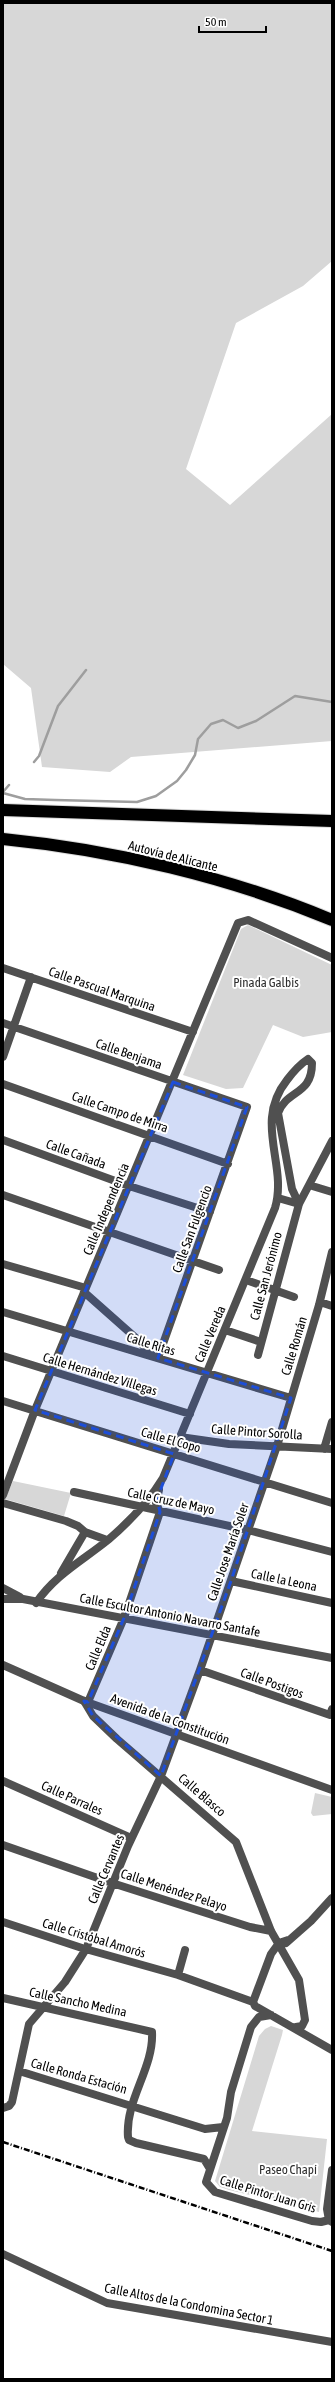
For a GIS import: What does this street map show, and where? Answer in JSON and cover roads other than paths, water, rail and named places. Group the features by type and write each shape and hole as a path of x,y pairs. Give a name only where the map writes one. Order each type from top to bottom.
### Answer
{"highway":[{"path":"3,810 332,822"},
{"name":"Autovía de Alicante","path":"3,838 163,866 262,894 332,920"}],"street":[{"name":"Calle Independencia","path":"3,1495 35,1410 238,923 248,920 332,958"},
{"name":"Calle Pascual Marquina","path":"3,968 193,1032"},
{"path":"3,1057 12,1026 30,977"},
{"name":"Calle Benjama","path":"3,1023 247,1107"},
{"path":"274,1114 281,1105 302,1089 312,1077 312,1063 308,1059 300,1064 274,1100 274,1114 278,1198 299,1204"},
{"name":"Calle Campo de Mirra","path":"3,1084 228,1164"},
{"name":"Calle San Fulgencio","path":"155,1357 228,1164 247,1107"},
{"path":"274,1114 292,1189 299,1204"},
{"name":"Calle Cañada","path":"3,1140 129,1186 210,1212"},
{"name":"Calle San Jerónimo","path":"258,1355 299,1204 332,1141"},
{"path":"309,1185 332,1192"},
{"path":"3,1195 219,1270"},
{"name":"Calle Vereda","path":"160,1512 156,1503 163,1478 246,1280 278,1198"},
{"name":"Calle Román","path":"277,1446 320,1302 332,1252"},
{"path":"3,1264 85,1290 155,1357"},
{"path":"246,1280 294,1297"},
{"path":"320,1302 332,1306"},
{"name":"Calle Ritas","path":"3,1312 291,1398"},
{"path":"225,1330 261,1342"},
{"name":"Calle Hernández Villegas","path":"3,1356 190,1414"},
{"name":"Calle El Copo","path":"3,1401 332,1503"},
{"path":"328,1449 332,1422"},
{"name":"Calle Pintor Sorolla","path":"180,1437 228,1444 328,1449"},
{"name":"Calle Jose María Soler","path":"176,1733 200,1670 277,1446"},
{"name":"Calle Vereda","path":"58,1577 107,1540 142,1508 163,1478"},
{"name":"Calle Cruz de Mayo","path":"74,1492 248,1530 332,1552"},
{"path":"3,1503 66,1520 78,1526 85,1532 107,1540"},
{"name":"Calle Elda","path":"86,1701 124,1618 160,1512"},
{"path":"36,1603 47,1587 58,1577 85,1532"},
{"name":"Calle la Leona","path":"231,1581 332,1603"},
{"path":"3,1588 23,1599"},
{"name":"Calle Escultor Antonio Navarro Santafe","path":"3,1598 23,1599 36,1603 124,1618 332,1658"},
{"name":"Avenida de la Constitución","path":"3,1665 86,1701 332,1790"},
{"name":"Calle Postigos","path":"200,1670 330,1715 332,1709"},
{"name":"Calle Blasco","path":"86,1701 93,1716 235,1840 271,1931 299,1980 306,2019 302,2026 296,2028"},
{"name":"Calle Cervantes","path":"3,2108 9,2106 12,2102 29,2024 65,1982 86,1949 112,1883 161,1776 176,1733"},
{"name":"Calle Parrales","path":"3,1781 132,1838"},
{"name":"Calle Menéndez Pelayo","path":"3,1845 112,1883 250,1927 271,1931"},
{"path":"253,2002 269,1957 311,1921 332,1898"},
{"name":"Calle Cristóbal Amorós","path":"3,1922 86,1949 178,1975 253,2002 255,2006 296,2028 332,2050"},
{"path":"178,1975 185,1950"},
{"name":"Calle Sancho Medina","path":"3,1998 152,2032 153,2041 148,2062 133,2105"},
{"path":"210,2169 228,2113 231,2092 251,2027 259,2017 272,2015"},
{"name":"Calle Ronda Estación","path":"19,2071 205,2128 223,2127"},
{"name":"Calle Ronda Estación","path":"133,2105 127,2132 129,2140 204,2159 210,2169"},
{"name":"Calle Pintor Juan Gris","path":"210,2169 207,2177 208,2187 215,2192 312,2221 331,2221"},
{"path":"331,2221 327,2209 332,2170"},
{"name":"Calle Altos de la Condomina Sector 1","path":"3,2254 107,2303 332,2342"}],"waterway":[{"path":"34,762 39,756 58,706 86,670"},
{"path":"3,793 25,799 137,802 156,796 177,781 195,755 198,739 211,724 223,720 238,728 256,721 295,696 332,702"},
{"path":"3,792 9,785"}],"railway":[{"path":"3,2142 332,2251"}],"park label":[{"name":"Pinada Galbis","path":"266,982"},
{"name":"Paseo Chapí","path":"288,2169"}]}
